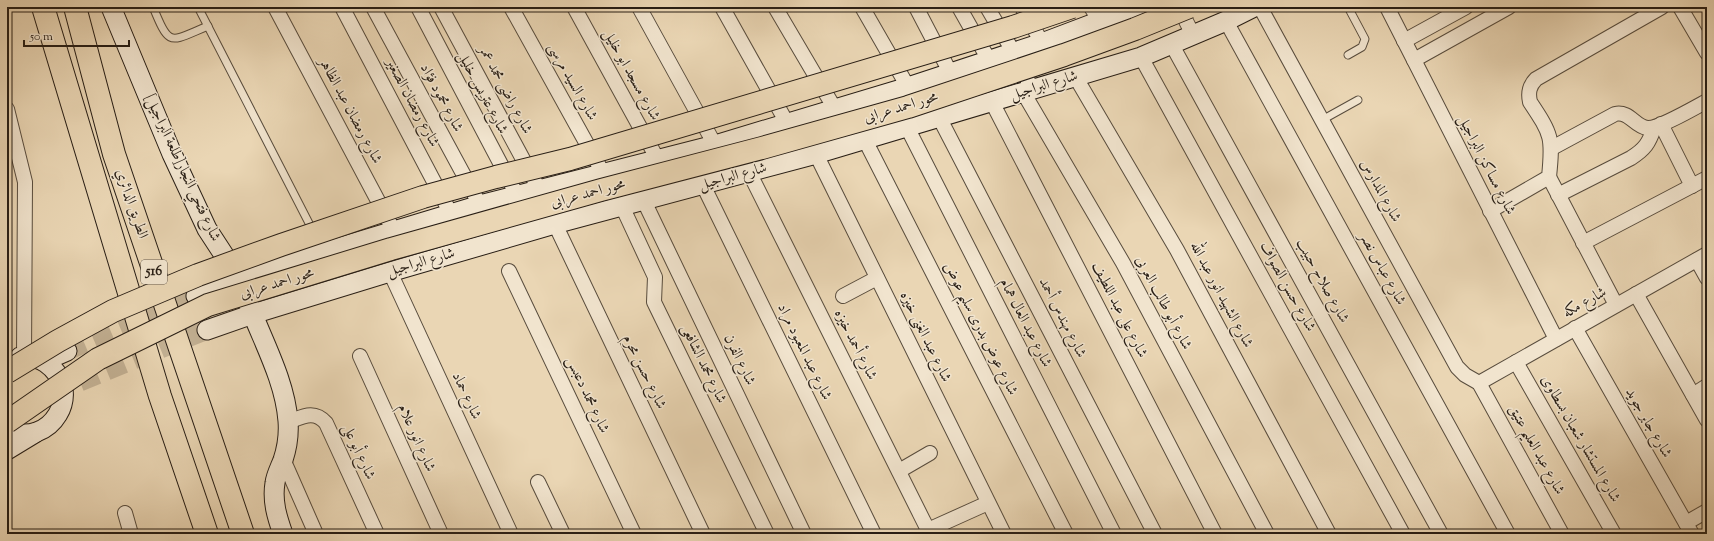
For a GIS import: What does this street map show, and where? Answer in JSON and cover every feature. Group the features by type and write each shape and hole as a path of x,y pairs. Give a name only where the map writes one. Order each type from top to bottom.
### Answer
{"highway":[{"name":"الطريق الدائري","path":"43,7 160,396 207,534"},
{"name":"الطريق الدائري","path":"74,7 114,154 243,534"},
{"path":"10,362 58,341 113,311 198,275 423,197 577,156 1013,27 1072,7"},
{"name":"محور احمد عرابى","path":"7,422 98,359 208,305 391,249 601,190 762,148 908,107 1064,55 1135,29 1188,7"}],"street":[{"name":"شارع فتحي النجار[طلعة البراجيل]","path":"111,7 172,154 207,230 241,280 252,314 282,388 287,408 288,422 286,448 277,475 274,492 276,511 283,534"},
{"name":"شارع رمضان عبد الظاهر","path":"275,7 394,231"},
{"name":"شارع رمضان الصغير","path":"342,7 451,214"},
{"name":"شارع محمود فؤاد","path":"373,7 480,205"},
{"name":"شارع عتريس خليل","path":"418,7 517,195"},
{"name":"شارع راضى محمد عمر","path":"441,7 539,189"},
{"name":"شارع السيد مرسى","path":"511,7 603,173"},
{"name":"شارع مسجد ابو خليل","path":"574,7 658,160"},
{"path":"639,7 715,145"},
{"path":"722,7 787,123"},
{"path":"775,7 835,109"},
{"path":"862,7 908,87"},
{"path":"916,7 951,74"},
{"path":"959,7 990,60"},
{"name":"شارع أبو طالب العربى","path":"988,7 1014,53 1027,90 1123,263 1267,534"},
{"path":"1022,7 1042,43"},
{"path":"196,296 241,280 321,245 394,231 539,189 715,145 951,74 1042,43 1096,15 1137,7"},
{"path":"1179,7 1193,35"},
{"name":"شارع البراجيل","path":"207,330 252,314 390,272 555,224 865,140 1027,90 1141,57 1172,45 1254,7"},
{"name":"شارع المدارس","path":"1260,7 1457,367 1465,375 1479,382"},
{"name":"شارع مساكن البراجيل","path":"1386,7 1556,339"},
{"path":"1414,60 1509,7"},
{"path":"1616,305 1549,177 1552,148 1550,135 1530,102 1528,96 1532,84 1536,80 1662,7"},
{"path":"1680,7 1707,54"},
{"path":"1404,41 1462,8"},
{"name":"شارع عباس نصر","path":"1226,21 1508,534"},
{"name":"شارع صلاح حبيب","path":"1172,45 1441,534"},
{"name":"شارع حسن الصواف","path":"1141,57 1403,534"},
{"name":"شارع الشهيد انور عبد الله","path":"1075,76 1178,250 1329,534"},
{"path":"1552,148 1619,113 1628,115 1641,126 1657,126 1707,101"},
{"name":"شارع على عبد اللطيف","path":"992,102 1215,534"},
{"path":"7,109 25,182 10,362 37,358 44,361 56,373 72,385 59,414 50,425 7,450"},
{"name":"شارع مهندس أحمد","path":"939,118 1155,534"},
{"path":"1657,126 1692,186"},
{"path":"1558,195 1642,151 1650,140 1657,126"},
{"name":"شارع عبد العال همام","path":"907,127 1114,534"},
{"name":"شارع عوض بدرى سليم عوض","path":"865,140 1066,534"},
{"name":"شارع عبد الغنى خيزه","path":"816,154 1004,534"},
{"name":"شارع أحمد خيزه","path":"749,172 929,532"},
{"path":"1490,210 1549,177"},
{"path":"1583,243 1707,178"},
{"name":"شارع عبد المعبود مراد","path":"703,185 874,534"},
{"name":"شارع الفرن","path":"644,200 804,534"},
{"name":"شارع محمد الشافعى","path":"622,206 655,277 654,302 767,534"},
{"name":"شارع حسن محرم","path":"555,224 703,534"},
{"path":"1702,257 1707,278"},
{"name":"شارع مكه","path":"1479,382 1702,257"},
{"name":"شارع محمد دعبس","path":"509,271 634,534"},
{"name":"شارع حماد","path":"390,272 511,534"},
{"path":"843,296 877,278"},
{"path":"1636,294 1707,420"},
{"name":"شارع جابر جويد","path":"1575,328 1689,529"},
{"path":"44,361 67,351"},
{"name":"شارع انور علام","path":"360,356 441,534"},
{"name":"شارع المستشار شعبان بسطاوى","path":"1516,362 1614,534"},
{"name":"شارع عبد العليم عتيق","path":"1479,382 1562,534"},
{"path":"1693,395 1707,386"},
{"name":"شارع أبو على","path":"288,422 311,414 320,417 326,423 377,534"},
{"path":"7,430 18,433 36,432"},
{"path":"899,471 930,454"},
{"path":"283,459 316,534"},
{"path":"538,482 562,534"},
{"path":"929,532 988,503"},
{"path":"1689,529 1707,511"},
{"path":"125,513 131,534"}],"lane":[{"path":"153,7 163,32 173,38 176,39 208,26"},
{"path":"198,7 321,245"},
{"path":"1348,7 1365,39 1362,47 1348,55"},
{"path":"1322,120 1358,100"}],"tunnel":[{"path":"67,351 196,296"},
{"path":"80,382 207,330"}]}
